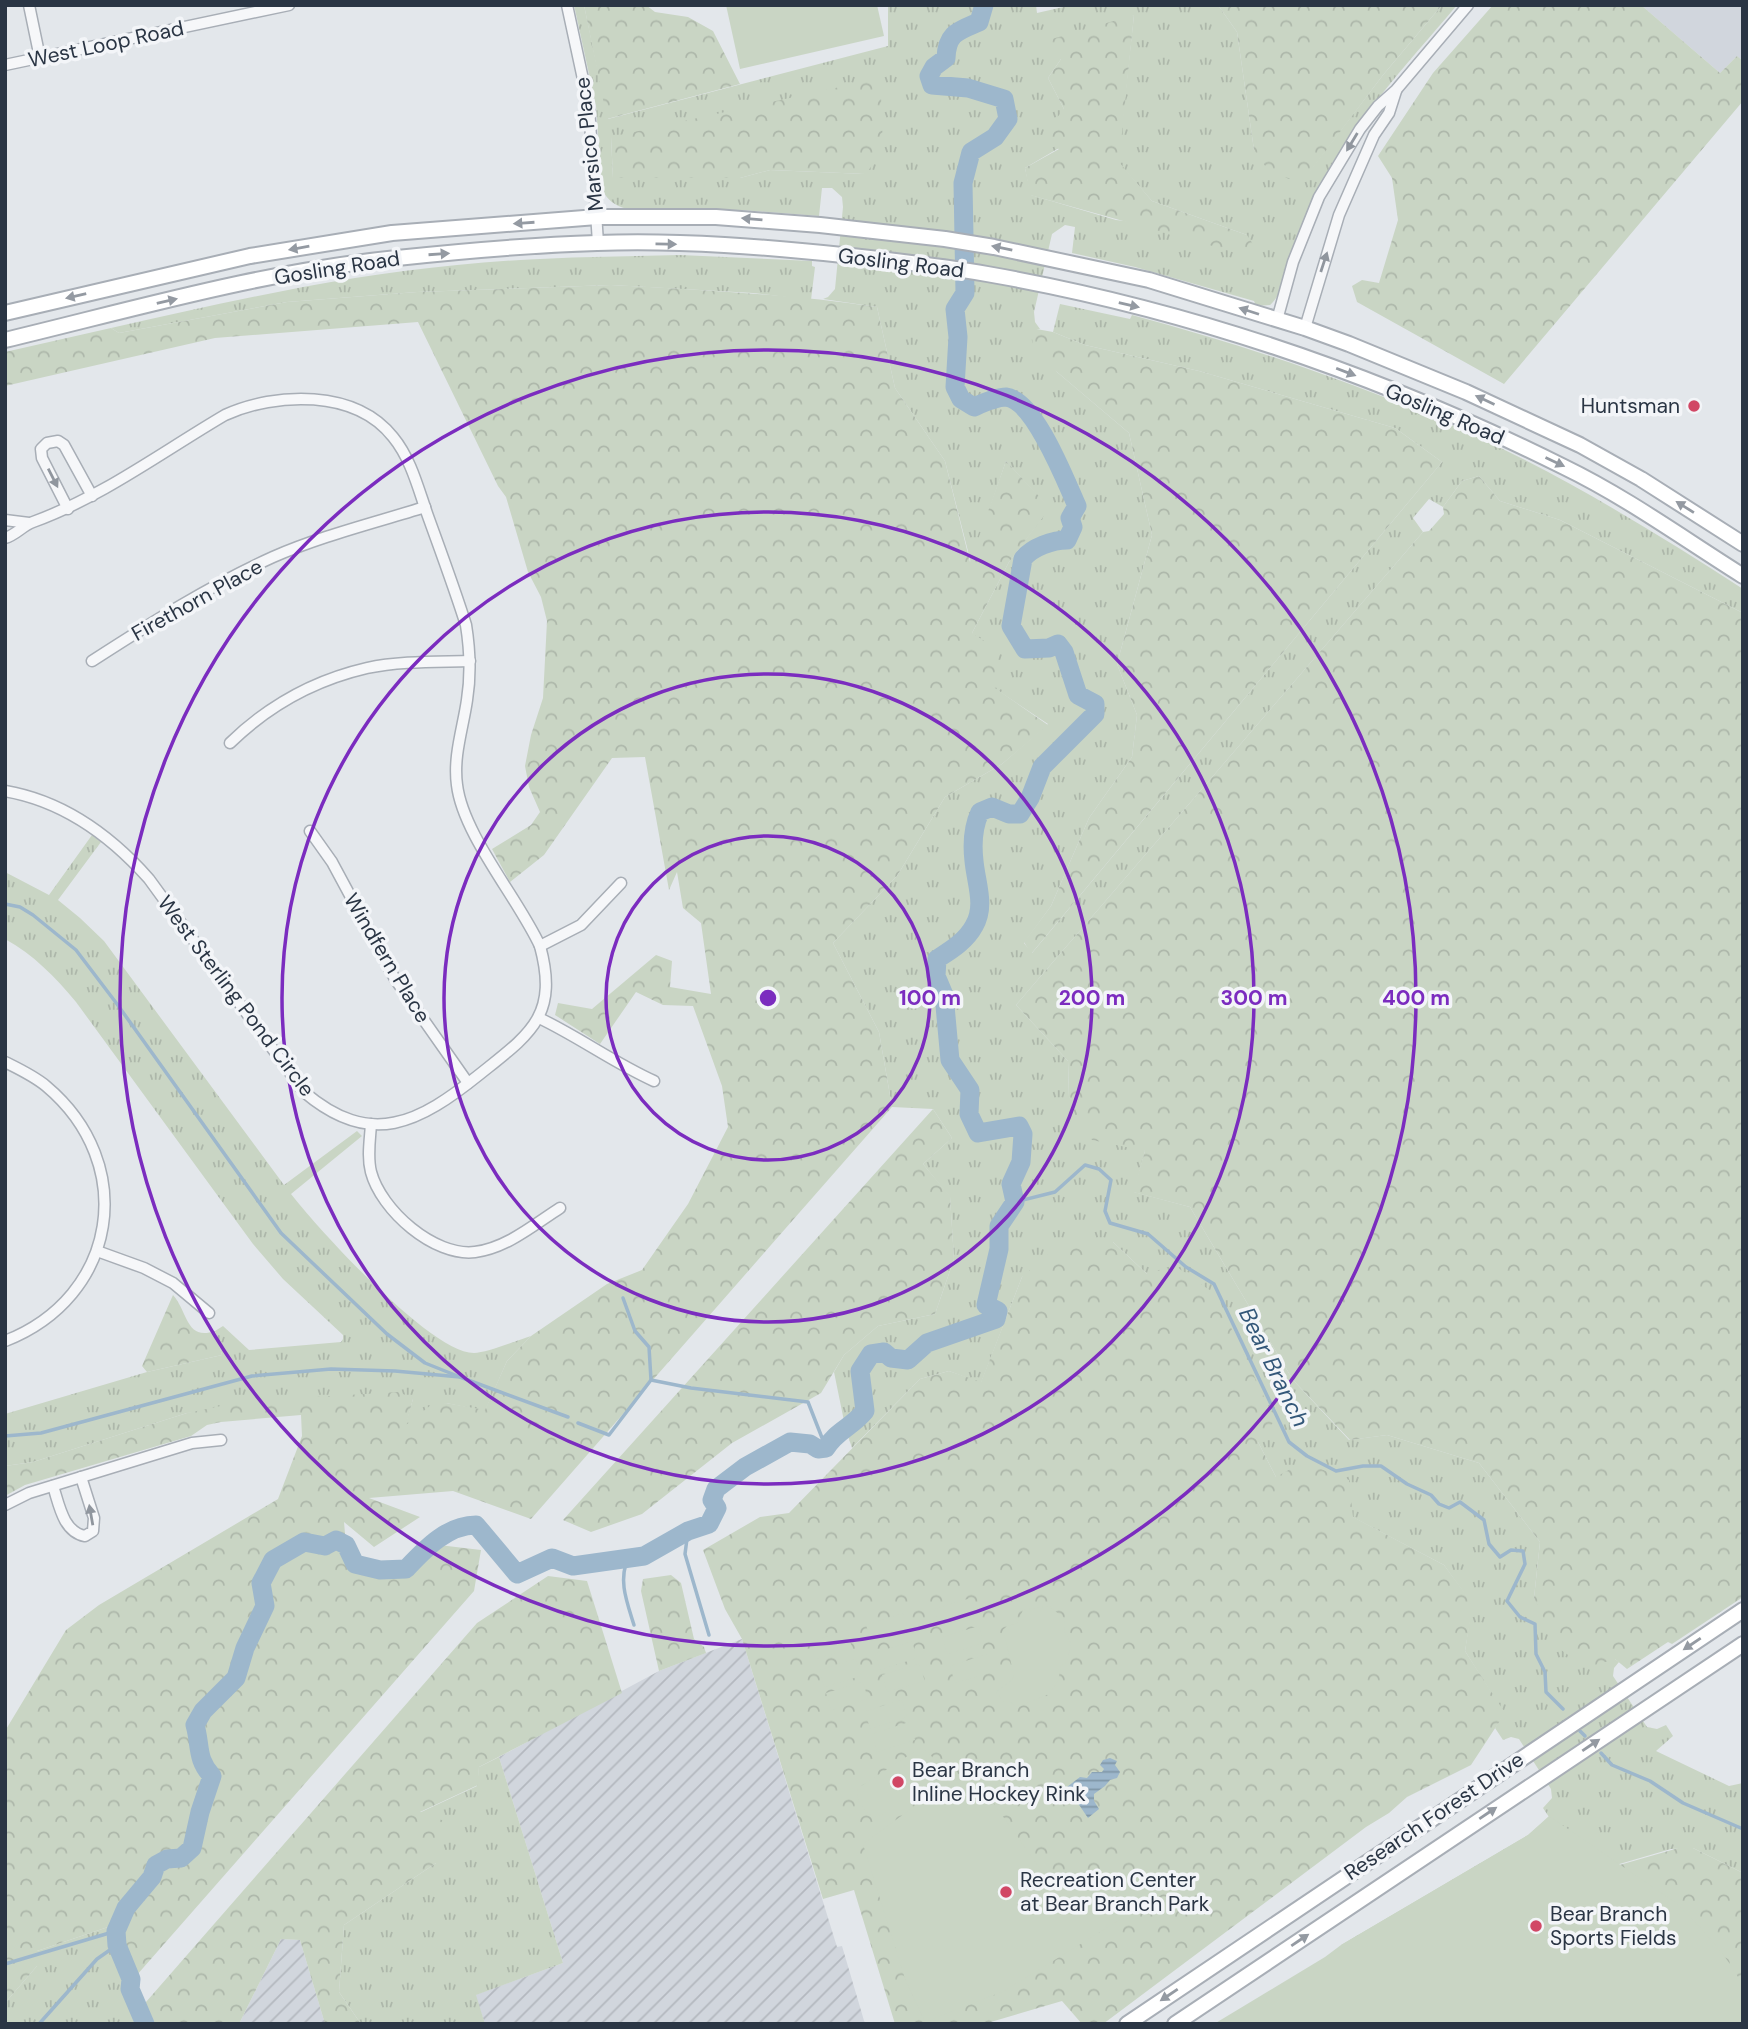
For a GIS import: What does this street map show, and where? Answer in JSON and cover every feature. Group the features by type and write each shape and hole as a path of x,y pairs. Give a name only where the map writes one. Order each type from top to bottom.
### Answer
{"main road":[{"name":"Gosling Road","path":"5,313 250,256 380,234 597,217 716,216 946,239 1149,280 1305,328 1466,392 1580,445 1743,544"},
{"name":"Gosling Road","path":"5,340 242,284 394,258 598,243 716,244 941,266 1062,290 1214,327 1339,370 1456,417 1567,468 1743,576"},
{"name":"Research Forest Drive","path":"1127,2024 1743,1610"},
{"name":"Research Forest Drive","path":"1175,2024 1743,1644"}],"street":[{"path":"29,5 40,58"},
{"name":"West Loop Road","path":"5,65 289,5"},
{"name":"Marsico Place","path":"567,5 589,107 598,243"},
{"path":"1277,320 1293,262 1319,197 1360,129 1468,5"},
{"path":"1305,328 1339,215 1374,135 1388,113 1396,90"},
{"name":"West Sterling Pond Circle","path":"5,791 24,794 69,814 103,835 128,855 149,879 304,1091 332,1113 349,1120 371,1124 407,1121 422,1115 520,1042 540,1018 547,985 540,946 471,828 460,803 457,757 467,700 470,661 466,625 412,470 391,434 377,421 352,409 328,402 304,399 265,402 236,411 68,509 29,523"},
{"path":"68,509 42,458 41,449 47,443 58,441 64,445 92,496"},
{"name":"Firethorn Place","path":"92,661 217,584 273,557 425,507"},
{"path":"5,520 29,523"},
{"path":"5,538 12,537 29,523"},
{"path":"230,743 253,721 273,707 328,679 392,664 470,661"},
{"name":"Windfern Place","path":"310,831 332,862 395,979 468,1083"},
{"path":"540,946 581,925 621,883"},
{"path":"540,1018 572,1034 622,1067 654,1082"},
{"path":"5,1062 44,1084 78,1123 90,1143 102,1177 105,1201 97,1251 76,1290 60,1309 39,1324 5,1340"},
{"path":"371,1124 370,1171 377,1188 384,1199 419,1234 444,1248 467,1252 490,1249 560,1208"},
{"path":"97,1251 144,1268 173,1283 209,1313"},
{"path":"5,1505 29,1493 192,1443 221,1440"},
{"path":"53,1486 67,1525 76,1534 85,1535 93,1531 94,1518 81,1477"}],"shaded area":[{"path":"1641,5 1743,5 1743,61 1737,56 1720,73"},
{"path":"742,1639 837,1947 842,1946 865,2024 485,2024 475,1995 563,1963 499,1757 659,1671"},
{"path":"281,1939 300,1940 325,2024 239,2024"}],"green space":[{"path":"574,5 584,5 608,119 888,46 888,5 1036,5 1037,13 1072,5 1218,5 1237,32 1254,150 1309,172 1383,75 1442,5 1457,5 1380,97 1344,145 1314,197 1294,244 1280,292 1270,305 1256,306 1254,301 1135,267 1072,253 1075,227 1065,225 1052,234 1034,312 1035,322 1040,329 1032,329 1057,372 1129,433 1152,535 1117,664 1137,715 1132,757 1089,818 1051,906 1024,943 1032,953 1442,462 1395,428 1199,371 1085,345 1053,332 1060,304 1130,319 1132,315 1249,349 1363,389 1478,437 1556,476 1743,589 1743,613 1560,520 1500,501 1479,476 1462,481 1443,507 1429,499 1413,518 1423,532 1016,1005 1068,1061 1069,1097 1145,1151 1134,1192 1190,1207 1293,1380 1349,1440 1387,1435 1479,1463 1540,1542 1534,1598 1619,1662 1614,1668 1613,1676 1647,1727 1657,1729 1666,1725 1673,1736 1656,1751 1729,1786 1743,1783 1743,1873 1693,1848 1671,1849 1341,1945 1528,1835 1549,1817 1543,1808 1552,1798 1551,1789 1519,1739 1511,1737 1503,1740 1495,1728 1504,1713 1465,1651 1472,1604 1444,1565 1276,1477 1258,1442 1147,1274 1113,1242 1022,1277 981,1383 949,1371 920,1379 852,1448 848,1436 852,1433 848,1425 845,1426 834,1372 844,1355 878,1326 935,1314 954,1259 950,1197 923,1164 952,1138 933,1109 892,1107 879,1032 833,943 897,876 945,797 1002,764 1048,724 991,686 972,633 1009,562 1049,508 1006,461 971,563 945,461 895,388 877,307 823,299 835,289 843,207 842,197 832,188 822,188 819,216 742,210 627,209 609,200 602,189 596,106","holes":["1134,15 1118,162 1152,201 1247,235 1116,220 1031,195 1025,168 1059,148 1064,109 1048,78 1061,59","611,137 866,174 770,170 740,178 613,178"]},
{"path":"584,5 646,5 655,12 688,17 713,31 740,84 607,119"},
{"path":"726,5 877,5 884,36 740,69"},
{"path":"1218,5 1442,5 1383,75 1309,173 1289,179 1268,170 1254,150 1237,32"},
{"path":"1493,5 1641,5 1720,73 1737,56 1743,61 1743,101 1504,384 1357,302 1352,286 1362,280 1379,283 1398,220 1392,178 1378,156 1433,73"},
{"path":"1134,15 1119,162 1152,201 1247,235 1260,255 1252,257 1030,195 1025,168 1059,149 1042,136 1064,109 1048,78 1061,59 1045,41"},
{"path":"872,80 881,96 883,149 866,174 770,170 740,178 613,178 611,137"},
{"path":"680,255 812,261 812,266 815,267 811,300 753,293 611,285 417,292 287,302 119,333 111,328 283,291 413,270 513,260"},
{"path":"611,285 778,296 877,307 895,388 945,461 970,562 1006,461 1050,508 1009,562 972,633 1000,651 992,686 1048,725 1002,764 945,797 897,876 833,943 879,1032 892,1107 531,1519 453,1491 369,1498 420,1517 374,1547 344,1522 348,1568 389,1575 439,1545 481,1550 474,1591 129,1984 108,1927 37,1951 37,1966 5,2003 5,1731 66,1630 99,1605 278,1499 302,1436 301,1415 207,1425 191,1436 25,1485 5,1496 5,1466 33,1462 187,1413 245,1401 399,1392 413,1399 406,1425 431,1405 446,1403 485,1410 507,1361 531,1336 607,1284 642,1270 688,1204 728,1127 722,1086 693,1006 663,1005 636,992 600,1044 555,1015 558,1003 592,1009 656,955 672,961 670,987 711,994 701,923 683,908 677,872 669,890 645,757 612,758 544,855 510,882 492,849 531,825 540,812 529,787 525,766 531,735 543,698 547,621 541,597 528,572 506,497 498,486 418,322 215,338 5,386 5,352 111,328 119,333 287,302 417,292"},
{"path":"1031,328 1053,332 1085,345 1199,371 1395,428 1442,462 1031,954 1024,942 1051,906 1089,818 1132,757 1137,715 1117,664 1152,535 1129,433 1057,372 1033,347"},
{"path":"1479,476 1500,501 1560,520 1743,613 1743,1597 1672,1644 1668,1642 1627,1669 1615,1659 1586,1668 1557,1647 1534,1598 1540,1542 1479,1463 1387,1435 1350,1440 1293,1380 1190,1207 1133,1192 1145,1151 1092,1140 1069,1097 1068,1061 1016,1005 1423,532 1429,531 1444,514 1443,507 1462,481"},
{"path":"92,835 101,842 58,900 104,941 284,1185 357,1131 362,1136 291,1194 305,1211 377,1287 431,1333 455,1348 474,1353 531,1336 507,1361 485,1411 446,1403 405,1426 413,1399 187,1413 33,1462 5,1466 5,1414 147,1372 222,1355 215,1331 223,1326 249,1350 341,1342 343,1339 343,1335 283,1279 253,1244 76,1002 44,967 5,939 5,872 49,895"},
{"path":"933,1109 952,1138 923,1164 950,1196 954,1259 935,1314 878,1326 844,1355 821,1393 732,1443 642,1514 591,1532 563,1520"},
{"path":"1066,1239 1113,1242 1147,1274 1174,1265 1215,1294 1275,1420 1258,1442 1276,1477 1303,1462 1349,1480 1353,1517 1444,1565 1473,1604 1465,1651 1505,1713 1471,1765 1407,1797 1103,2024 1082,2024 1062,2001 984,2024 895,2024 854,1890 823,1899 742,1639 725,1609 703,1550 760,1517 789,1513 920,1379 949,1371 981,1382 1022,1277"},
{"path":"173,1295 193,1328 205,1333 215,1331 222,1355 147,1372 142,1366"},
{"path":"671,1575 681,1583 694,1639 704,1647 706,1653 659,1671 641,1591 643,1579"},
{"path":"548,1576 587,1581 622,1693 479,1767 478,1785 420,1812 447,1822 436,1863 344,1925 339,1992 361,2024 325,2024 300,1940 281,1939 239,2024 140,2024 139,2010 477,1623"},
{"path":"971,1598 976,1615 939,1626 934,1609"},
{"path":"1049,1606 1065,1619 1064,1631 1071,1643 1067,1662 1061,1666 1058,1681 1049,1694 1020,1706 1015,1706 1008,1700 1004,1702 996,1692 1012,1680 1014,1675 1003,1630 1017,1623 1023,1610"},
{"path":"903,1613 909,1630 871,1641 866,1625"},
{"path":"979,1626 984,1643 947,1654 942,1637"},
{"path":"847,1630 852,1648 815,1659 810,1642"},
{"path":"912,1641 917,1658 880,1670 875,1653"},
{"path":"987,1654 993,1672 955,1683 950,1666"},
{"path":"856,1659 861,1676 824,1687 819,1670"},
{"path":"919,1664 925,1681 887,1692 882,1675"},
{"path":"863,1682 868,1699 831,1710 826,1693"},
{"path":"902,1700 907,1717 870,1729 865,1711"},
{"path":"909,1722 915,1740 877,1752 872,1734"},
{"name":"Bear Branch Inline Hockey Rink","path":"920,1748 934,1760 938,1777 881,1815 869,1814 857,1797 858,1788"},
{"path":"499,1757 563,1963 476,1995 485,2024 361,2024 339,1992 344,1925 436,1863 419,1813 477,1786 479,1767"},
{"name":"Recreation Center at Bear Branch Park","path":"968,1767 1048,1880 1073,1872 1120,1874 1144,1905 1004,1991 925,2022 905,1979 863,1844"},
{"name":"Bear Branch Sports Fields","path":"1549,1816 1676,1903 1694,1921 1722,1953 1742,1985 1743,2024 1214,2024 1341,1945 1528,1835"},
{"path":"1682,1847 1693,1848 1743,1873 1743,2024 1341,1945"},
{"path":"108,1927 139,2010 140,2024 5,2024 5,2003 37,1966 37,1951"}],"water":[{"path":"1110,1758 1117,1761 1115,1765 1120,1772 1117,1778 1110,1780 1094,1794 1094,1801 1099,1809 1088,1818 1067,1787 1080,1777 1087,1778 1092,1772 1102,1772 1104,1769 1100,1765 1103,1760"}],"waterway":[{"path":"145,2024 130,1989 131,1979 117,1945 116,1931 126,1908 152,1877 156,1865 167,1859 181,1858 192,1848 212,1776 203,1764 195,1725 203,1711 236,1678 245,1648 265,1606 261,1583 273,1560 304,1542 325,1546 336,1540 346,1545 355,1564 380,1570 406,1569 429,1546 446,1534 465,1526 476,1525 517,1574 552,1558 573,1566 644,1556 688,1531 709,1524 717,1508 712,1500 716,1489 745,1467 790,1442 810,1444 818,1449 826,1448 834,1437 865,1411 860,1371 871,1354 884,1352 891,1358 908,1360 927,1343 996,1319 998,1311 986,1305 999,1249 999,1226 1015,1202 1011,1184 1021,1162 1023,1134 1019,1126 978,1133 969,1114 970,1090 950,1060 944,995 936,976 937,959 962,941 978,918 980,902 973,842 980,812 992,807 1009,814 1020,814 1030,798 1042,767 1095,714 1095,704 1078,695 1064,652 1058,644 1049,648 1025,649 1011,626 1023,559 1043,545 1067,540 1073,527 1070,518 1077,506 1048,444 1028,412 1006,397 974,407 961,399 955,387 958,337 955,309 965,293 963,183 971,152 995,137 1008,119 1004,99 968,88 932,85 929,76 934,67 946,58 951,38 979,22 984,5"},
{"path":"5,904 20,907 33,915 76,950 281,1233 387,1334 425,1363 460,1377"},
{"name":"Bear Branch","path":"1015,1202 1055,1192 1085,1165 1099,1169 1111,1180 1105,1211 1110,1223 1148,1234 1186,1267 1214,1284 1289,1442 1307,1456 1336,1471 1381,1466 1407,1484 1431,1495 1439,1504 1449,1508 1460,1502 1484,1520 1489,1544 1500,1557 1511,1550 1523,1551 1525,1564 1507,1601 1520,1617 1535,1624 1536,1654 1545,1672 1546,1692 1563,1709"},
{"path":"623,1298 635,1331 649,1347 651,1380"},
{"path":"5,1436 41,1433 252,1376 331,1369 460,1377 568,1417"},
{"path":"578,1423 609,1435 651,1380 691,1388 808,1402 826,1448"},
{"path":"688,1531 685,1554 709,1635"},
{"path":"628,1558 624,1583 634,1625"},
{"name":"Bear Branch","path":"1580,1731 1585,1736"},
{"name":"Bear Branch","path":"1601,1753 1612,1765 1650,1781 1683,1803 1743,1829"},
{"path":"5,1964 116,1931"},
{"path":"39,2024 97,1959 117,1945"}],"place":[{"name":"Huntsman","path":"1694,406"},
{"name":"Bear Branch Inline Hockey Rink","path":"898,1782"},
{"name":"Recreation Center at Bear Branch Park","path":"1006,1892"},
{"name":"Bear Branch Sports Fields","path":"1536,1926"}]}
